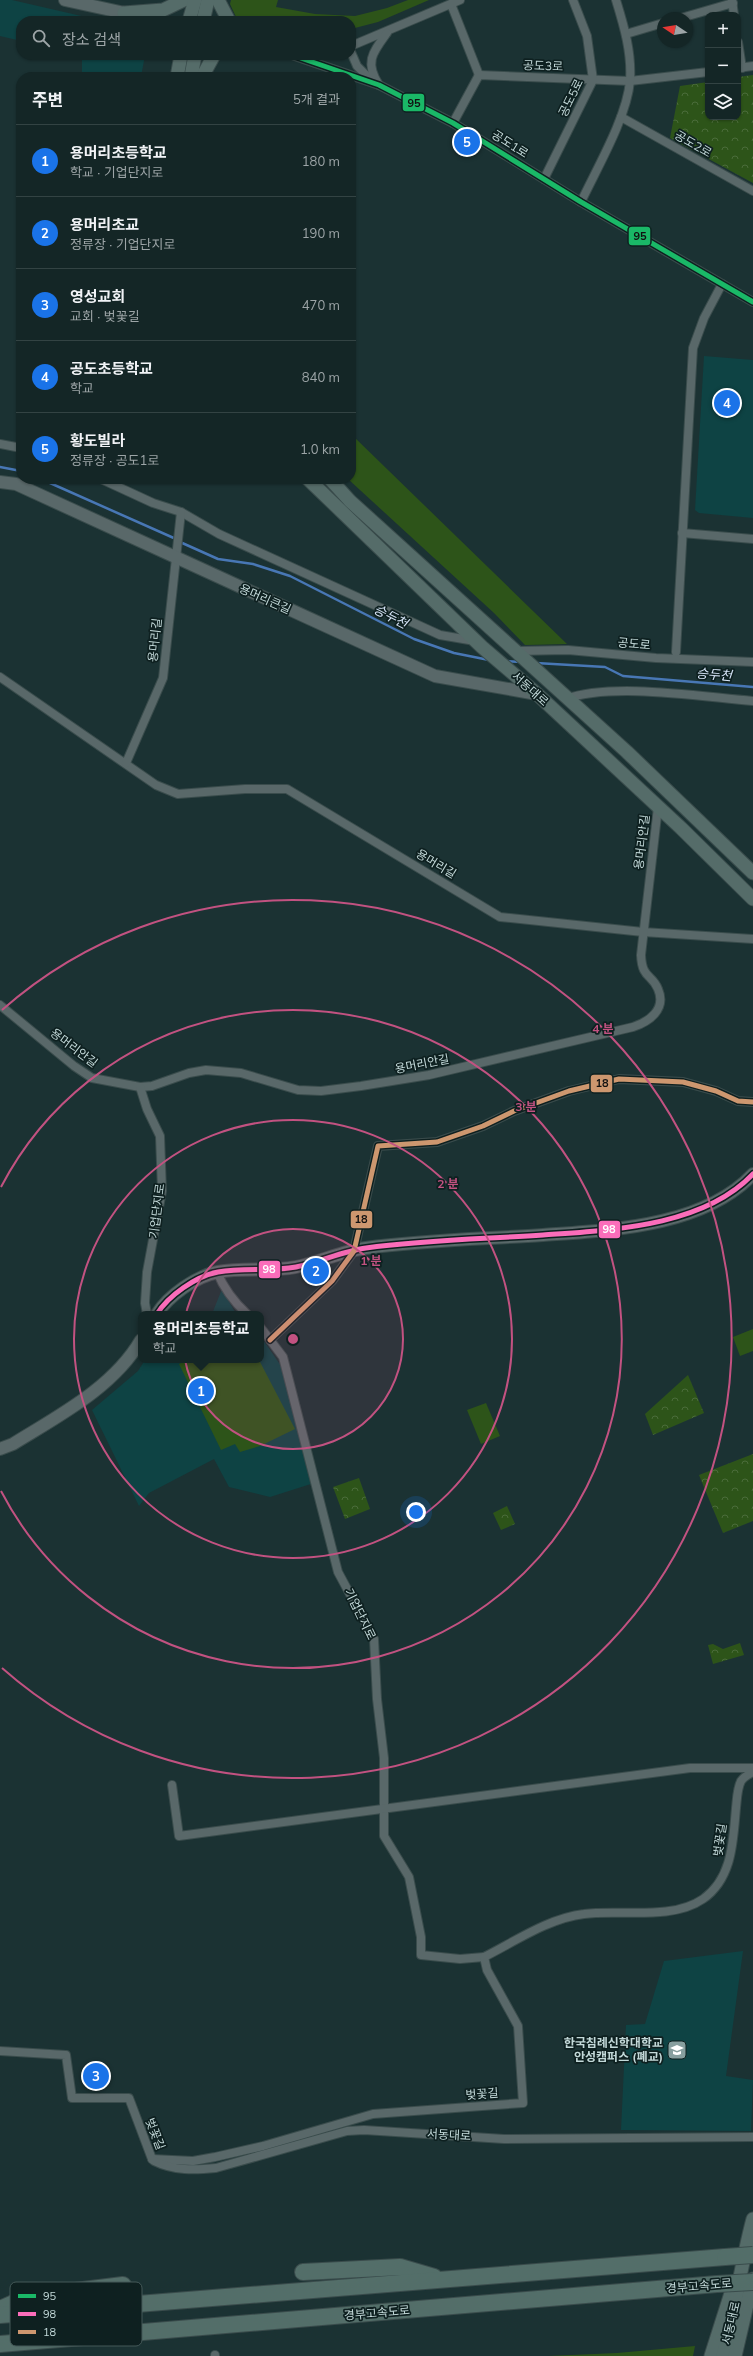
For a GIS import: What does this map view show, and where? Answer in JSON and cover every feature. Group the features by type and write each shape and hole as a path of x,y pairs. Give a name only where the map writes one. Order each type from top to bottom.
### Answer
{"highway":[{"path":"142,2304 753,2255"},
{"path":"303,2272 400,2267 445,2280"},
{"name":"경부고속도로","path":"142,2332 753,2280"},
{"path":"0,2309 10,2305"},
{"path":"0,2315 10,2314"},
{"name":"경부고속도로","path":"0,2344 10,2343"}],"main road":[{"path":"124,13 163,10 184,0"},
{"path":"190,16 195,0"},
{"path":"204,16 208,0"},
{"path":"218,0 226,16"},
{"path":"124,13 130,16"},
{"path":"174,60 175,72"},
{"path":"177,72 180,60"},
{"path":"192,72 194,60"},
{"path":"205,72 211,60"},
{"name":"서동대로","path":"313,484 346,518 479,644 532,690 658,807 753,899"},
{"name":"서동대로","path":"335,484 350,501 517,654 633,757 753,872"},
{"name":"서동대로","path":"723,2356 735,2313 741,2266 753,2219"},
{"path":"711,2356 741,2266"},
{"name":"서동대로","path":"735,2356 753,2280"},
{"path":"744,2356 753,2289"}],"street":[{"path":"65,0 138,16"},
{"path":"356,44 460,0"},
{"name":"공도5로","path":"544,179 593,80 587,36 573,0"},
{"path":"580,202 621,117 630,81 626,34 616,0"},
{"path":"693,15 733,2 734,12"},
{"path":"451,4 479,76 452,123"},
{"path":"626,34 657,25"},
{"path":"379,85 371,73 370,61 387,32"},
{"name":"공도1로","path":"306,60 341,72"},
{"path":"354,60 362,74 379,85"},
{"path":"741,68 753,66"},
{"name":"공도3로","path":"479,76 630,81 705,72"},
{"name":"공도1로","path":"356,77 379,85 452,123 580,202 753,302"},
{"name":"공도2로","path":"621,117 753,192"},
{"path":"676,652 693,348 704,318 722,284"},
{"path":"0,444 16,447"},
{"name":"용머리큰길","path":"0,482 16,484 176,552 435,676 532,690"},
{"path":"112,484 440,635 479,644"},
{"name":"용머리길","path":"126,763 163,678 180,516"},
{"path":"682,533 753,539"},
{"name":"공도로","path":"517,654 568,650 656,658 753,662"},
{"name":"용머리길","path":"0,677 156,785 178,794 244,789 287,789 500,917 643,932 753,939"},
{"path":"562,695 632,691 753,701"},
{"name":"용머리안길","path":"0,1005 74,1066 92,1078 140,1087 152,1086 189,1073 206,1070 241,1073 298,1090 321,1090 361,1086 444,1072 632,1027 647,1022 657,1012 660,1000 659,990 646,977 641,966 643,932 658,807"},
{"path":"270,1340 332,1281 354,1251 378,1146 437,1142 483,1126 514,1111 569,1091 619,1079 683,1082 716,1091 738,1101 753,1102"},
{"name":"기업단지로","path":"140,1087 147,1109 160,1136 162,1190 147,1272 145,1303 146,1311"},
{"path":"159,1311 164,1304 179,1290 217,1272 296,1267 365,1248 618,1230 692,1213 721,1200 744,1184 753,1174"},
{"path":"217,1272 223,1286 234,1302 244,1311"},
{"name":"기업단지로","path":"264,1332 283,1357 338,1572 374,1639 377,1699 384,1758 384,1836 410,1877 421,1938 421,1955 460,1959 484,1957"},
{"path":"0,1448 13,1444 95,1390 119,1369 138,1344"},
{"path":"172,1785 179,1836 690,1768 753,1768"},
{"name":"벚꽃길","path":"0,2051 66,2055 72,2098 129,2098 152,2159 192,2161 215,2157 263,2146 372,2114 523,2103 518,2026 487,1970 484,1957 549,1924 583,1914 628,1914 683,1908 703,1899 720,1881 731,1857 737,1793 742,1781 753,1772"},
{"name":"서동대로","path":"152,2159 166,2167 195,2170 216,2168 347,2131 364,2130 504,2139 616,2136 753,2137"}],"shaded area":[{"path":"0,0 12,0 81,16 16,16 16,40 0,36"},
{"path":"82,60 144,60 142,72 82,72"},
{"path":"704,356 753,360 753,518 699,513 695,510"},
{"path":"222,1289 234,1311 213,1311"},
{"path":"264,1341 281,1366 314,1483 270,1497 229,1487 214,1459 149,1493 139,1506 92,1410 138,1371 143,1363 264,1363"},
{"name":"한국침례신학대학교 안성캠퍼스 (폐교)","path":"743,1951 726,2076 753,2080 751,2131 621,2130 626,2025 645,2024 664,1961"}],"green space":[{"path":"231,0 278,0 276,7 315,14 355,16 236,16 230,4"},
{"path":"408,0 429,0 378,22 356,28 355,16 387,8"},
{"path":"753,75 753,183 670,138 680,86 705,82 705,120 741,120 741,77"},
{"path":"356,439 567,644 525,645 494,613 353,484 356,484"},
{"path":"753,1329 753,1351 740,1356 733,1337"},
{"path":"261,1363 295,1429 260,1446 240,1452 235,1444 221,1450 179,1364"},
{"path":"688,1375 704,1413 653,1435 645,1414"},
{"path":"486,1403 500,1436 481,1444 467,1410"},
{"path":"753,1454 753,1521 723,1533 699,1475"},
{"path":"359,1478 370,1509 345,1519 333,1487"},
{"path":"507,1506 515,1524 501,1530 493,1513"},
{"path":"740,1643 744,1655 713,1664 708,1645 713,1644 723,1649"},
{"path":"695,2346 693,2356 548,2356 617,2353"}],"waterway":[{"name":"승두천","path":"0,467 16,470"},
{"name":"승두천","path":"52,484 176,539"},
{"name":"승두천","path":"180,542 218,559 253,564 290,576 414,639 454,653 489,660"},
{"name":"승두천","path":"506,661 521,662"},
{"name":"승두천","path":"536,663 605,667 623,676 753,687"}],"transit line":[{"name":"95","path":"306,60 341,72"},
{"name":"95","path":"356,77 379,85 453,123 581,202 753,302"},
{"name":"18","path":"270,1340 332,1281 354,1251 378,1146 437,1142 483,1126 514,1111 569,1091 619,1079 683,1082 716,1091 738,1101 753,1102"},
{"name":"98","path":"159,1311 168,1300 192,1282 218,1272 296,1267 357,1249 388,1245 597,1231 655,1222 683,1215 709,1205 732,1192 753,1174"}],"place":[{"name":"황도빌라","path":"467,142"},
{"name":"공도초등학교","path":"727,403"},
{"name":"용머리초교","path":"316,1271"},
{"name":"용머리초등학교","path":"201,1391"},
{"name":"한국침례신학대학교 안성캠퍼스 (폐교)","path":"677,2050"},
{"name":"영성교회","path":"96,2076"}]}
